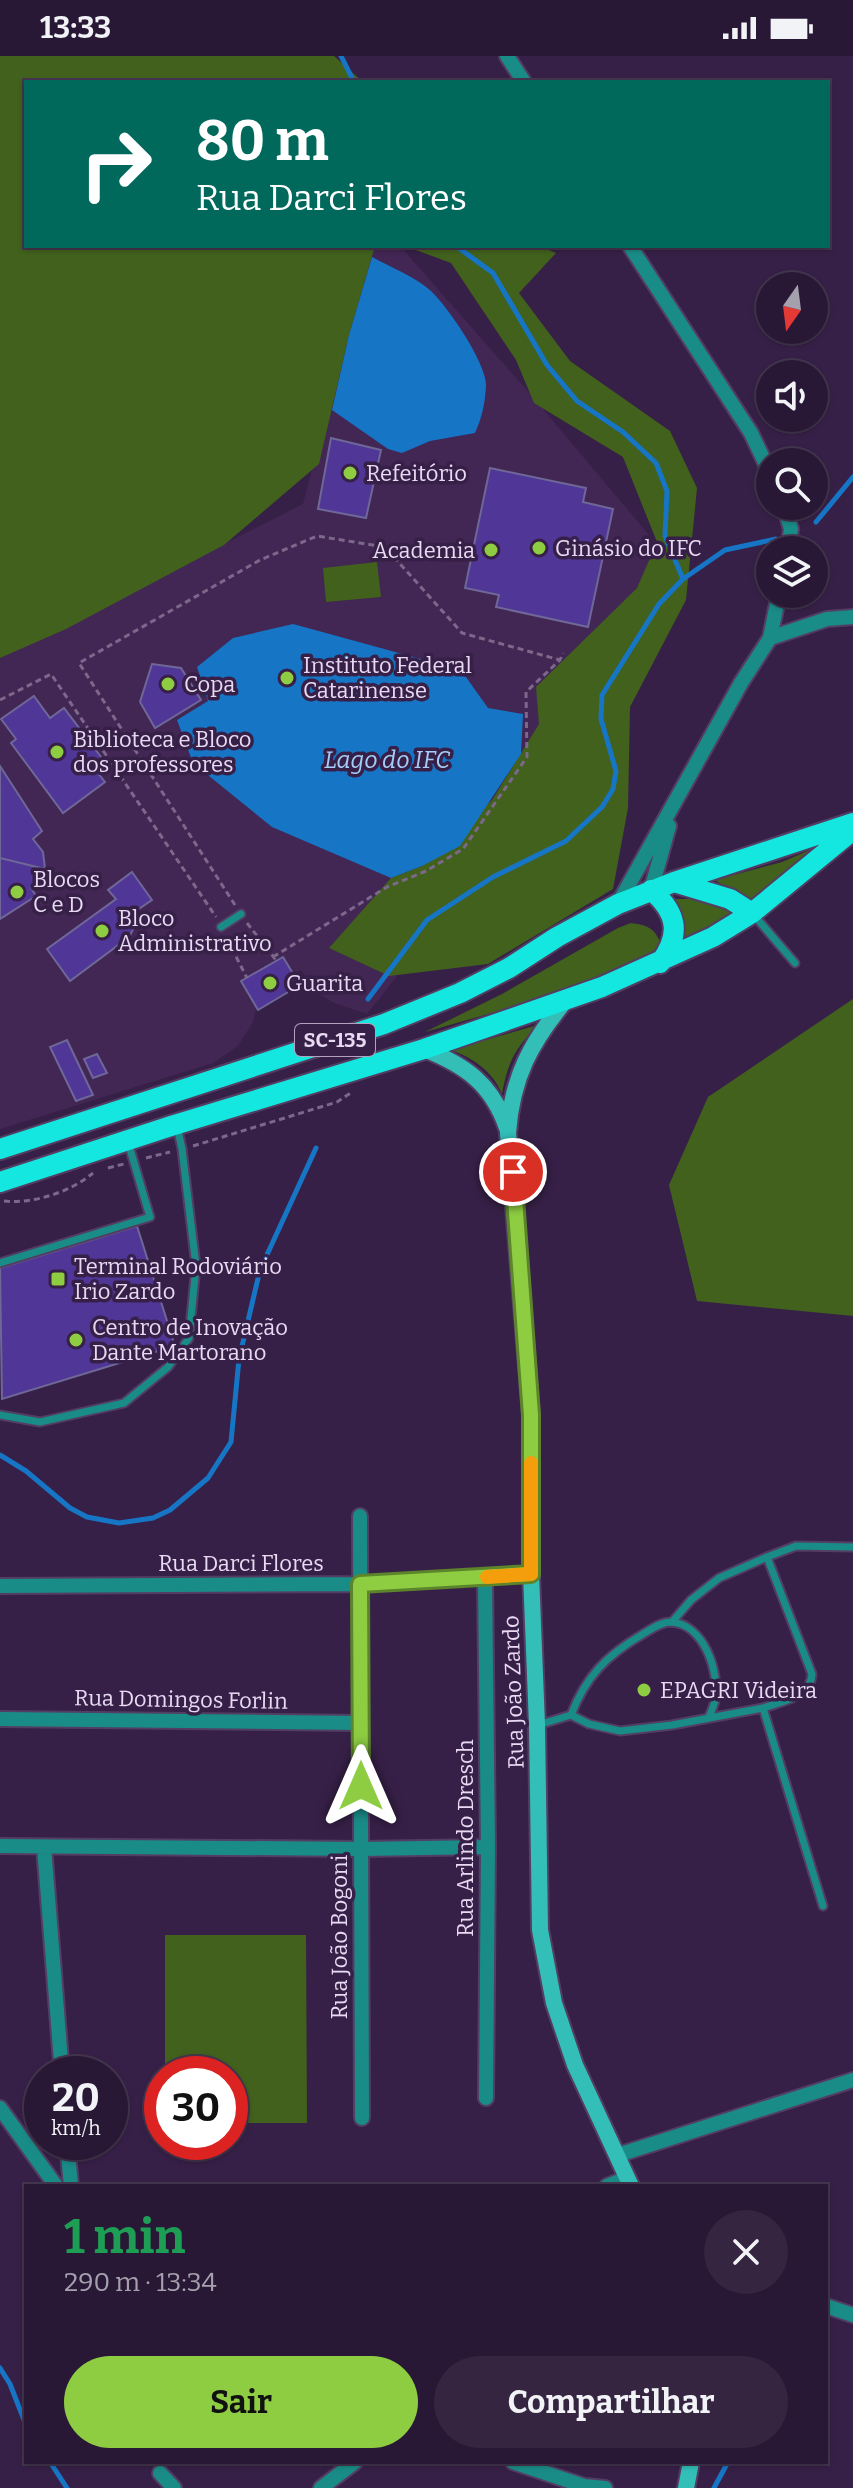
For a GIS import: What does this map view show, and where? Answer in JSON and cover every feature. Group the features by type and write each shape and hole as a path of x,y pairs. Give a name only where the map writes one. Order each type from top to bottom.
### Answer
{"main road":[{"name":"SC-135","path":"0,1149 384,1024 460,993 618,904 674,882 853,823"},
{"name":"SC-135","path":"0,1182 176,1124 424,1049 660,963 713,937 752,913 853,830"},
{"path":"674,882 730,899 752,913"},
{"path":"651,890 673,916 675,933 670,950 660,963"},
{"name":"Rua João Zardo","path":"567,998 539,1032 520,1070 508,1133 531,1415 531,1574 540,1930 554,2003 575,2065 629,2182"},
{"name":"Rua João Zardo","path":"424,1049 456,1062 483,1084 502,1114 508,1133"},
{"path":"686,2488 691,2464"}],"street":[{"path":"507,56 523,80"},
{"path":"631,248 758,448"},
{"path":"618,904 741,683 770,638 776,608"},
{"path":"770,638 827,619 853,617"},
{"path":"651,890 674,806"},
{"name":"Rua João Bogoni","path":"360,1516 362,2118"},
{"name":"Rua Darci Flores","path":"0,1586 360,1584 531,1574"},
{"name":"Rua Arlindo Dresch","path":"485,1577 488,1847 486,2098"},
{"name":"Rua Domingos Forlin","path":"0,1719 361,1723"},
{"path":"0,1846 488,1847"},
{"path":"44,1847 61,2056"},
{"path":"618,2155 853,2080"},
{"path":"0,2108 55,2184"},
{"path":"69,2160 71,2184"},
{"path":"828,2307 853,2315"},
{"path":"321,2488 352,2464"},
{"path":"519,2464 584,2486 605,2488"},
{"path":"160,2473 174,2488"}],"lane":[{"path":"752,913 795,963"},
{"path":"221,927 241,914"},
{"path":"0,1415 40,1422 124,1403 168,1367 189,1338 196,1266 182,1149 176,1124"},
{"path":"0,1263 150,1217 128,1140"},
{"path":"672,1622 691,1600 719,1578 767,1557 796,1546 853,1547"},
{"path":"537,1725 571,1715 589,1724 620,1731 672,1725 763,1708 806,1692 812,1684 812,1674 767,1557"},
{"path":"571,1715 590,1677 614,1651 657,1625 672,1622 694,1632 713,1663 715,1698 709,1717"},
{"path":"763,1708 823,1906"}],"path":[{"path":"235,906 79,663 260,560 317,536 385,547 462,633 560,660"},
{"path":"247,923 274,958 387,887 426,871 463,849 527,757 526,692 560,660 563,653"},
{"path":"0,700 51,674 216,917"},
{"path":"227,939 247,978"},
{"path":"108,1168 337,1102 360,1087"},
{"path":"0,1201 20,1203 76,1187 94,1172"}],"shaded area":[{"name":"Instituto Federal Catarinense","path":"368,248 402,248 533,397 675,566 540,796 367,1014 334,1003 316,992 301,970 258,998 253,1022 238,1046 213,1063 0,1129 0,657 303,504"}],"green space":[{"path":"0,56 334,56 361,80 24,80 24,248 374,248 349,335 319,464 224,545 66,629 0,658"},
{"path":"410,248 544,248 556,253 519,293 570,361 670,431 697,488 686,600 630,707 628,808 613,889 488,964 389,976 329,948 391,878 422,866 492,800 539,724 536,687 637,588 657,542 623,457 534,403 516,360 451,263"},
{"path":"377,562 381,597 326,602 323,568"},
{"path":"817,847 753,905 715,880 782,862"},
{"path":"666,899 703,899 736,912 685,949 682,922"},
{"path":"631,923 649,928 658,937 660,942 655,961 541,999 425,1032 502,994"},
{"path":"853,999 853,1316 697,1301 669,1185 708,1097"},
{"path":"538,1025 514,1056 502,1094 481,1066 450,1050"},
{"path":"165,1935 306,1935 307,2123 248,2123 248,2056 165,2056"}],"water":[{"path":"372,257 431,291 465,336 485,376 483,410 475,433 430,441 402,453 388,449 332,410 349,335"},
{"name":"Lago do IFC","path":"293,624 461,670 488,708 523,714 521,754 460,846 391,878 272,827 193,763 177,720 208,701 197,667 233,638"}],"building":[{"name":"Refeitório","path":"331,438 381,450 366,518 318,509"},
{"name":"Ginásio do IFC","path":"490,468 586,488 583,502 613,509 588,627 496,607 499,595 465,588"},
{"name":"Copa","path":"152,664 181,668 201,700 155,728 140,702"},
{"name":"Biblioteca e Bloco dos professores","path":"34,696 50,718 64,708 104,761 94,768 105,782 63,813 11,743 16,739 1,719"},
{"path":"0,766 42,831 33,839 43,852 45,869 0,858"},
{"name":"Blocos C e D","path":"0,858 45,869 39,882 31,888 36,896 0,919"},
{"name":"Bloco Administrativo","path":"132,872 152,900 133,913 136,924 129,937 70,981 47,949 116,899 108,890"},
{"name":"Guarita","path":"283,957 300,985 258,1010 241,981"},
{"path":"67,1040 93,1095 76,1101 50,1047"},
{"path":"97,1054 107,1073 93,1078 84,1059"},
{"path":"137,1226 175,1346 2,1399 0,1268"}],"waterway":[{"path":"341,56 353,80"},
{"path":"368,999 427,920 493,877 566,841 602,807 613,789 616,771 601,719 602,695 659,604 683,579 665,536 667,491 656,463 623,432 577,401 547,365 493,273 459,248"},
{"path":"816,522 853,477"},
{"path":"683,579 725,550 756,543"},
{"path":"0,1455 26,1471 70,1508 87,1517 119,1523 153,1518 170,1510 208,1478 231,1442 239,1359 260,1270 316,1148"},
{"path":"0,2368 24,2420"},
{"path":"51,2464 67,2488"},
{"path":"714,2488 727,2464"}],"slow traffic":[{"path":"487,1577 531,1574 531,1463"}],"place":[{"name":"Refeitório","path":"350,473"},
{"name":"Ginásio do IFC","path":"539,548"},
{"name":"Academia","path":"491,550"},
{"name":"Instituto Federal Catarinense","path":"287,678"},
{"name":"Copa","path":"168,684"},
{"name":"Biblioteca e Bloco dos professores","path":"57,752"},
{"name":"Blocos C e D","path":"17,892"},
{"name":"Bloco Administrativo","path":"102,931"},
{"name":"Guarita","path":"270,983"},
{"name":"Terminal Rodoviário Irio Zardo","path":"58,1279"},
{"name":"Centro de Inovação Dante Martorano","path":"76,1340"},
{"name":"EPAGRI Videira","path":"644,1690"}],"route":[{"path":"361,1786 360,1584 531,1574 531,1415 513,1172"}]}
